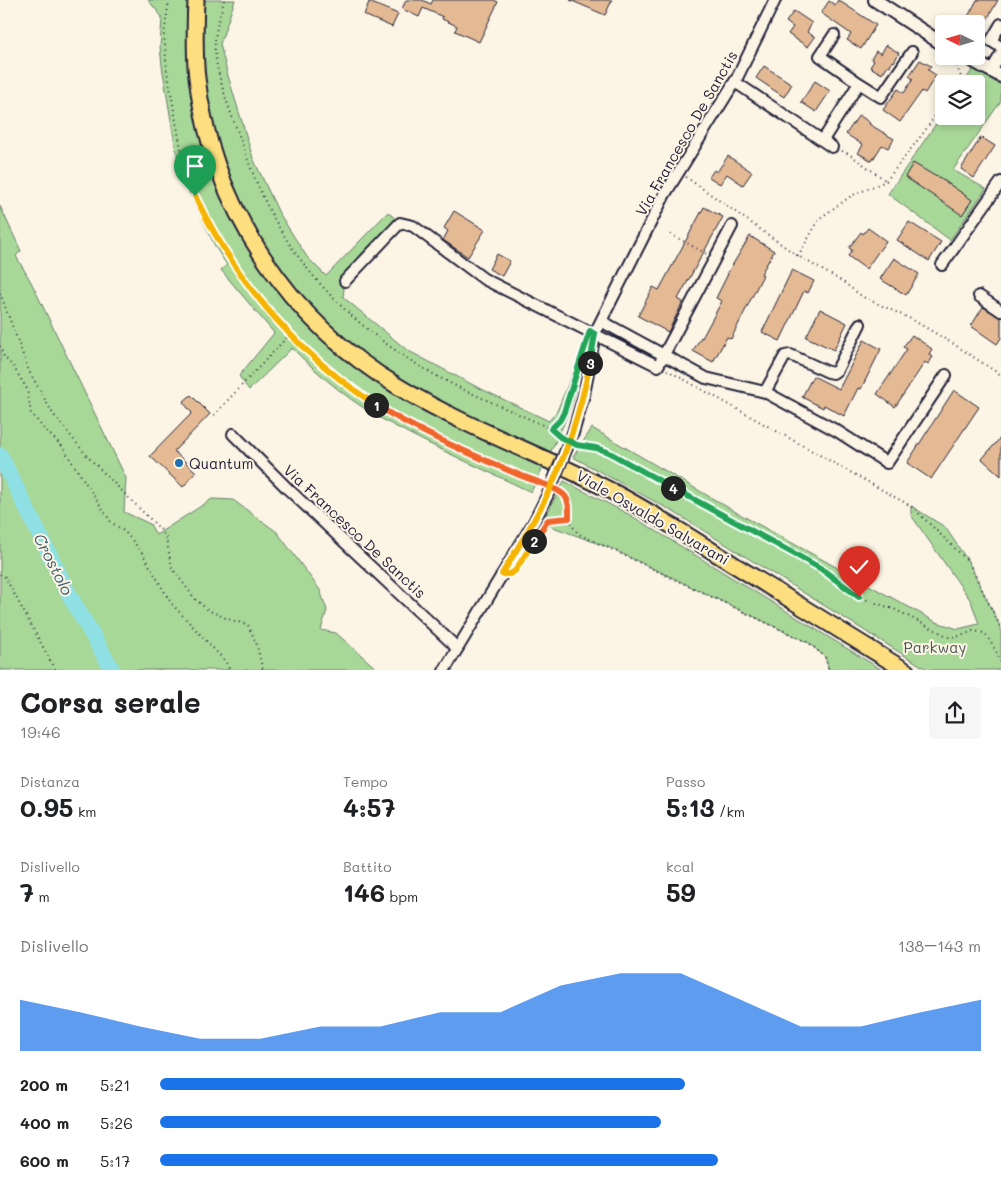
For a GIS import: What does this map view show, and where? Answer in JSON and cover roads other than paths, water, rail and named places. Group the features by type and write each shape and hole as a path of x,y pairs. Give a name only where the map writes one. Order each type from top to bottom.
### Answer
{"main road":[{"name":"Viale Osvaldo Salvarani","path":"196,0 194,38 197,78 202,110 225,186 255,245 282,284 318,325 356,358 397,386 448,414 616,494 674,527 906,670"}],"street":[{"name":"Via Francesco De Sanctis","path":"444,670 535,520 549,492 571,437 584,395 595,334 665,194 735,82 775,0"},
{"path":"875,0 935,39"},
{"path":"1001,24 991,41 1001,47"},
{"path":"834,35 820,56 881,97 912,52"},
{"path":"980,65 996,74 1001,54"},
{"path":"735,82 832,147"},
{"path":"822,140 859,83"},
{"path":"942,266 1001,182"},
{"path":"345,281 400,223 413,226 484,279 658,366 732,226"},
{"path":"978,296 1001,311"},
{"path":"601,321 706,378 764,392 837,431 887,463 946,375"},
{"path":"764,392 783,359 790,355 833,373 837,370 860,324"},
{"name":"Via Francesco De Sanctis","path":"233,434 457,649"}],"waterway":[{"name":"Crostolo","path":"0,455 70,596 112,670"}],"place":[{"name":"Quantum","path":"179,463"}],"park label":[{"name":"Parkway","path":"935,647"}]}
